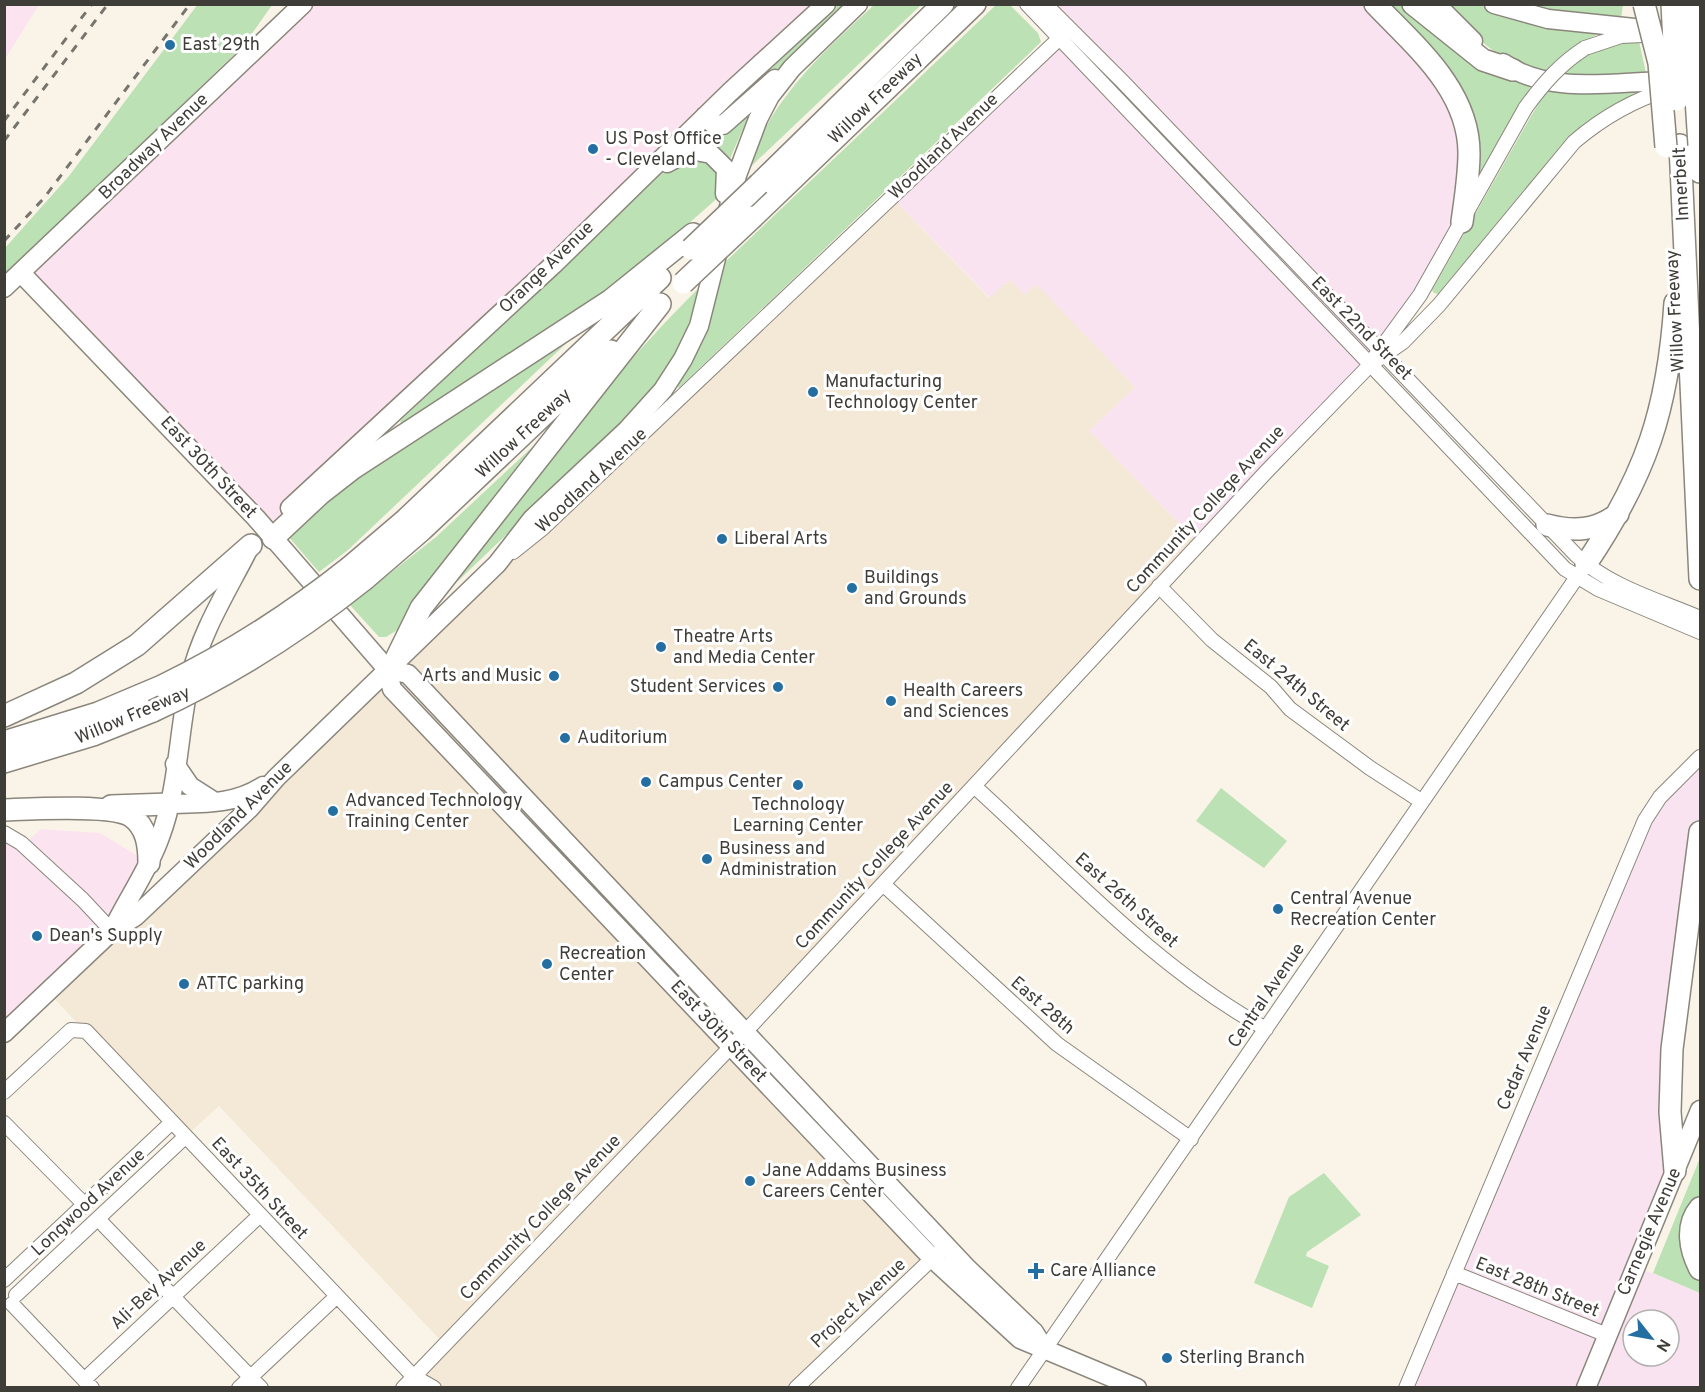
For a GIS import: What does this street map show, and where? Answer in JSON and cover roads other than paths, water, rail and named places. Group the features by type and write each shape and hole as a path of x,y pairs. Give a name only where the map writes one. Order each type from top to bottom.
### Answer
{"highway":[{"name":"Willow Freeway","path":"4,742 98,713 162,686 244,642 299,606 357,573 430,496 761,176 837,98 907,39 944,4"},
{"path":"1375,4 1434,66 1458,105 1469,152 1462,222"},
{"path":"1413,4 1483,60 1513,70"},
{"name":"Willow Freeway","path":"1644,4 1682,146 1675,303 1683,435 1697,510"},
{"name":"Innerbelt","path":"1672,4 1682,146 1701,579"},
{"name":"Innerbelt","path":"1690,4 1682,146 1701,172"},
{"name":"Willow Freeway","path":"4,762 93,735 153,711 214,681 277,644 357,573 473,482 974,6"},
{"path":"270,534 346,473 611,300 692,241"},
{"path":"1581,571 1618,514 1639,475 1658,421 1670,365 1675,303"},
{"path":"390,666 422,608 660,304"},
{"path":"1547,525 1588,529 1618,514"},
{"path":"4,716 76,683 137,645 251,544"},
{"path":"4,810 169,804"},
{"path":"66,809 114,811 131,816 144,832 150,863"},
{"path":"1675,1172 1670,1112 1672,1049 1701,832"},
{"path":"1701,1208 1692,1225 1691,1236 1692,1252 1701,1269"}],"main road":[{"name":"Broadway Avenue","path":"4,288 303,4"},
{"name":"Orange Avenue","path":"270,534 400,403 554,264 705,116 826,4"},
{"path":"705,116 715,125 726,123 805,55 858,4"},
{"path":"1436,4 1481,48 1513,70 1531,76 1570,84 1701,83"},
{"path":"1494,4 1548,19 1701,35"},
{"path":"497,564 532,519 639,418 674,374 699,326 737,175 758,119 770,96 805,55"},
{"path":"554,264 596,231 669,162 692,150 711,154 726,169 719,243"},
{"name":"East 30th Street","path":"21,273 270,534 390,666 408,674 498,773 746,1031 946,1245 1034,1332 1044,1348"},
{"path":"233,579 270,534"},
{"name":"Woodland Avenue","path":"112,931 150,863 169,804 196,657 216,606 251,544 270,534"},
{"name":"Woodland Avenue","path":"4,1034 112,931 145,908 249,810 276,778 497,564"},
{"name":"East 30th Street","path":"390,666 392,689 933,1259 1020,1339 1137,1388"},
{"path":"175,764 190,786 215,802"},
{"path":"169,804 215,802 244,797 276,778"},
{"name":"Carnegie Avenue","path":"1586,1388 1701,1110"}],"street":[{"name":"East 22nd Street","path":"1027,4 1560,564 1614,582 1696,623"},
{"name":"East 22nd Street","path":"1045,4 1547,525 1581,571"},
{"name":"Woodland Avenue","path":"497,564 543,528 1070,28"},
{"path":"1382,354 1420,295 1526,108 1543,83 1571,57 1585,48 1621,36 1669,32"},
{"path":"1382,354 1403,342 1439,305 1574,142 1599,121 1652,94 1701,83"},
{"name":"Community College Avenue","path":"403,1388 746,1031 1159,586 1382,354"},
{"name":"Central Avenue","path":"1018,1388 1581,571"},
{"name":"East 24th Street","path":"1159,586 1212,640 1271,687 1290,709 1370,768 1421,801"},
{"name":"Cedar Avenue","path":"1406,1388 1645,820 1660,797 1698,759"},
{"name":"East 26th Street","path":"975,786 1132,935 1160,958 1266,1029"},
{"path":"4,833 21,843 83,900 112,931"},
{"name":"East 28th","path":"883,884 1057,1044 1191,1139"},
{"name":"East 35th Street","path":"4,1092 70,1030 86,1031 413,1376 434,1388"},
{"path":"4,1123 84,1204"},
{"name":"Longwood Avenue","path":"4,1281 171,1123"},
{"name":"Longwood Avenue","path":"11,1302 185,1137"},
{"name":"Ali-Bey Avenue","path":"88,1383 172,1296 259,1216"},
{"path":"98,1219 261,1388"},
{"name":"Project Avenue","path":"796,1388 946,1245"},
{"name":"East 28th Street","path":"1454,1274 1607,1335"},
{"path":"4,1281 14,1287 11,1302 88,1383"},
{"path":"239,1388 336,1297"}],"railway":[{"path":"4,121 92,4"},
{"path":"4,141 108,4"},
{"path":"4,241 44,198 190,4"}],"place":[{"name":"East 29th","path":"170,45"},
{"name":"US Post Office - Cleveland","path":"593,149"},
{"name":"Manufacturing Technology Center","path":"813,392"},
{"name":"Liberal Arts","path":"722,539"},
{"name":"Buildings and Grounds","path":"852,588"},
{"name":"Theatre Arts and Media Center","path":"661,647"},
{"name":"Arts and Music","path":"554,676"},
{"name":"Student Services","path":"778,687"},
{"name":"Health Careers and Sciences","path":"891,701"},
{"name":"Auditorium","path":"565,738"},
{"name":"Campus Center","path":"646,782"},
{"name":"Technology Learning Center","path":"798,785"},
{"name":"Advanced Technology Training Center","path":"333,811"},
{"name":"Business and Administration","path":"707,859"},
{"name":"Central Avenue Recreation Center","path":"1278,909"},
{"name":"Dean's Supply","path":"37,936"},
{"name":"Recreation Center","path":"547,964"},
{"name":"ATTC parking","path":"184,984"},
{"name":"Jane Addams Business Careers Center","path":"750,1181"},
{"name":"Care Alliance","path":"1036,1271"},
{"name":"Sterling Branch","path":"1167,1358"}]}
